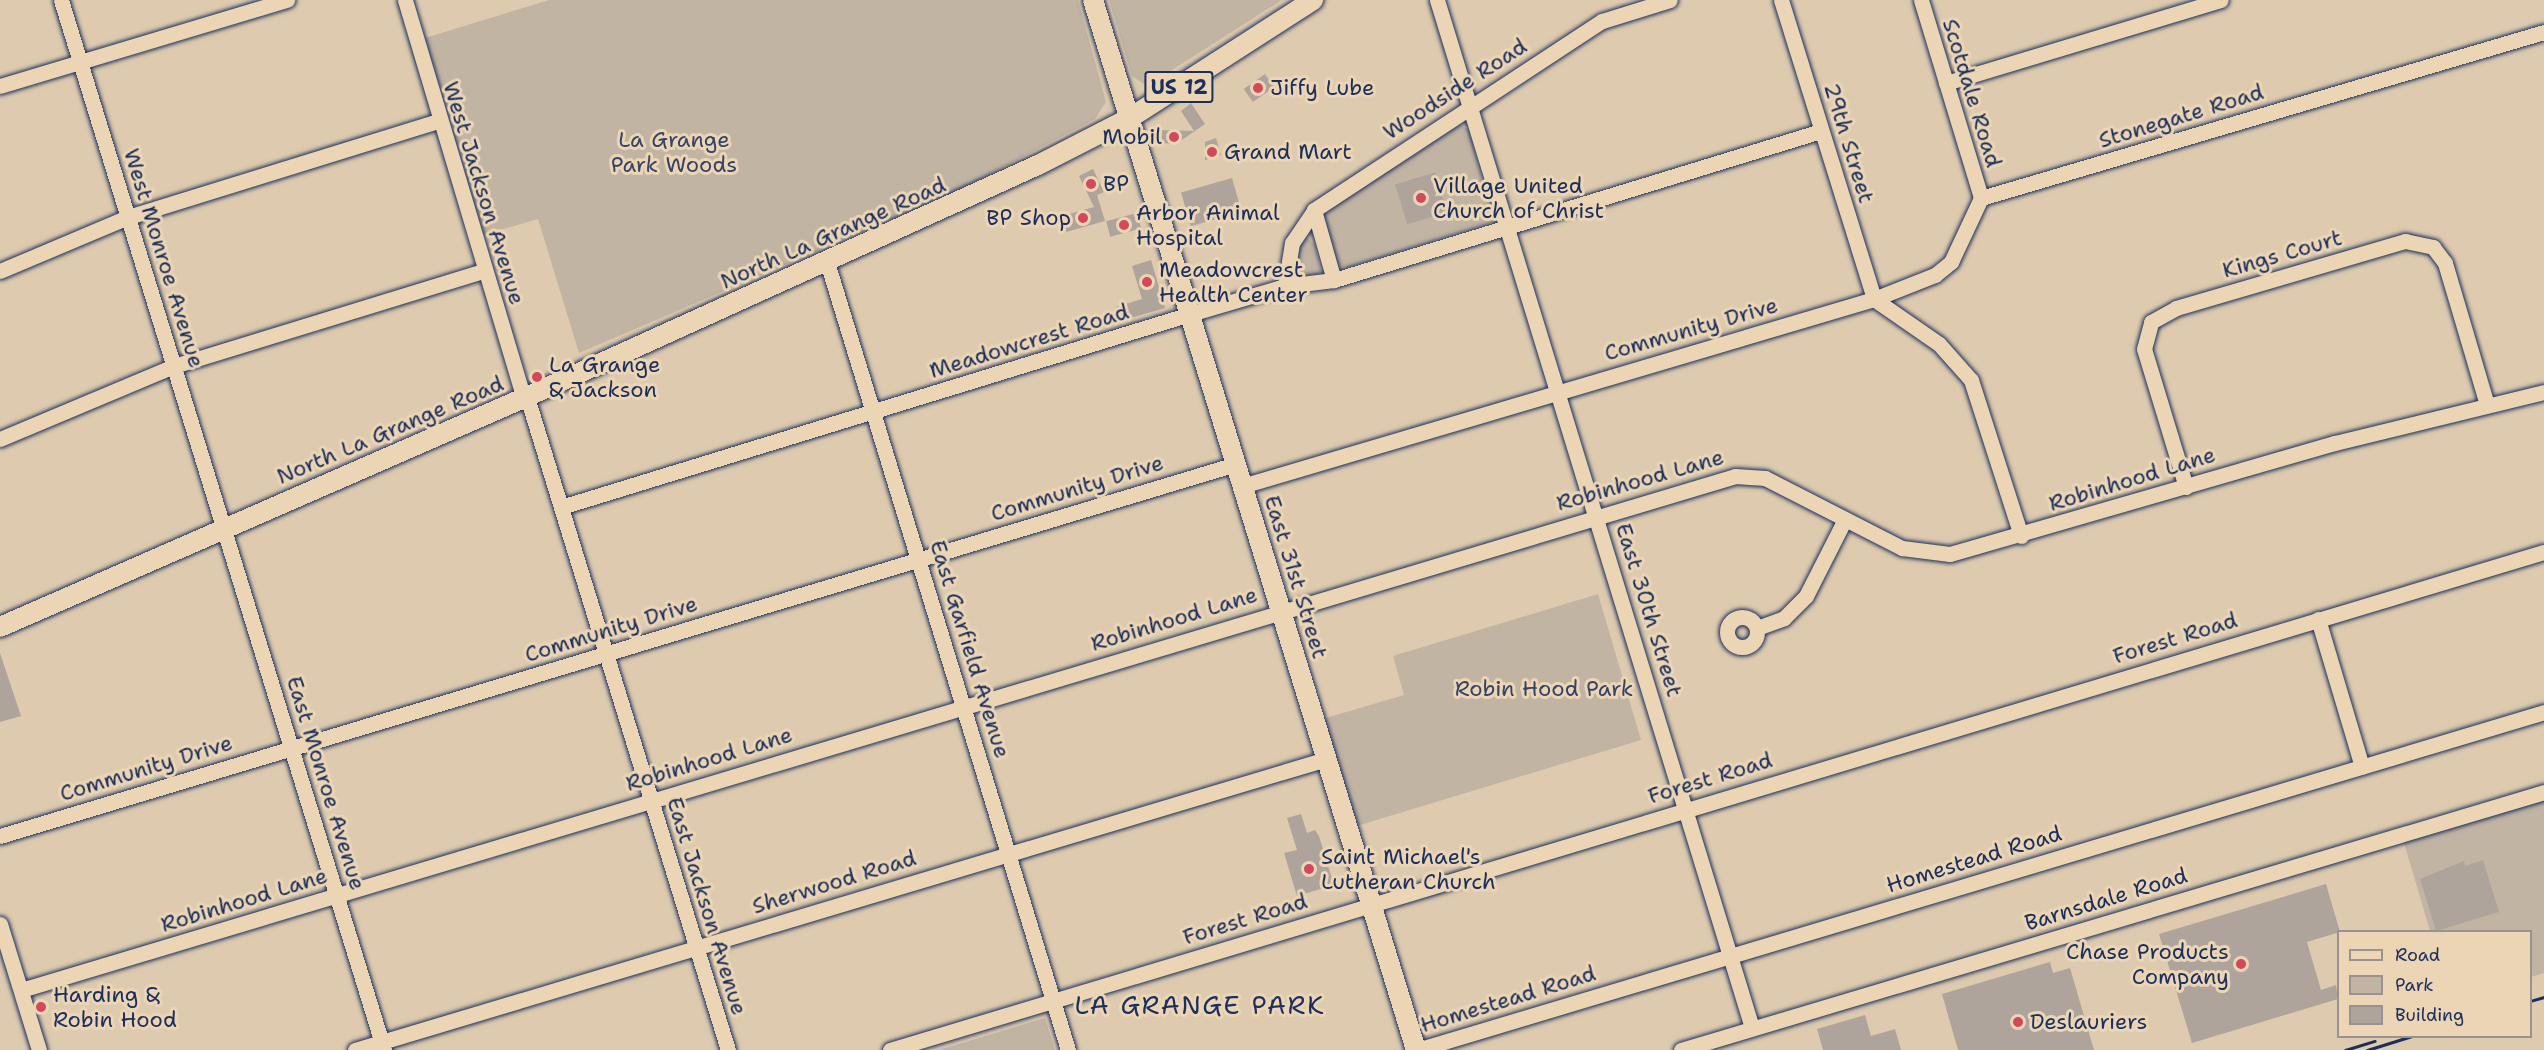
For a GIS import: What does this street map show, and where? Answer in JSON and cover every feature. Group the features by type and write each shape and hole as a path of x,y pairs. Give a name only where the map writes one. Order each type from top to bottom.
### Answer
{"main road":[{"name":"East 31st Street","path":"1093,0 1416,1050"},
{"name":"US 12","path":"1130,118 1313,0"},
{"name":"North La Grange Road","path":"0,627 526,398 827,262 1059,154 1130,118"}],"street":[{"name":"West Monroe Avenue","path":"61,0 223,529"},
{"path":"0,86 287,0"},
{"name":"West Jackson Avenue","path":"405,0 483,271 526,398"},
{"name":"East 30th Street","path":"1437,0 1752,1028"},
{"name":"Woodside Road","path":"1285,286 1292,243 1314,210 1470,105 1602,21 1671,0"},
{"name":"29th Street","path":"1780,0 1874,299"},
{"name":"Scotdale Road","path":"1921,0 1981,198"},
{"path":"1946,83 2221,0"},
{"name":"Stonegate Road","path":"1981,198 2544,32"},
{"path":"0,271 128,217 438,121"},
{"name":"Meadowcrest Road","path":"561,507 874,413 1190,314 1285,286 1334,280 1821,131"},
{"path":"1874,299 1935,275 1951,262 1981,198"},
{"path":"1314,210 1334,280"},
{"name":"Kings Court","path":"2186,487 2144,349 2151,322 2176,308 2405,241 2433,247 2445,263 2487,405"},
{"name":"East Garfield Avenue","path":"827,262 1068,1050"},
{"path":"0,438 174,366 483,271"},
{"path":"1874,299 1939,344 1971,380 2021,536"},
{"name":"Community Drive","path":"1242,486 1874,299"},
{"name":"Robinhood Lane","path":"21,990 1281,610 1746,474 1765,478 1882,541 1924,553 1950,554 2021,536 2186,487 2487,405 2544,392"},
{"name":"East Jackson Avenue","path":"526,398 728,1050"},
{"name":"Community Drive","path":"0,836 1236,464"},
{"path":"1757,628 1784,618 1806,597 1844,521"},
{"name":"East Monroe Avenue","path":"223,529 383,1046"},
{"name":"Forest Road","path":"890,1050 2544,552"},
{"path":"2318,619 2362,767"},
{"name":"Homestead Road","path":"1416,1050 2544,712"},
{"name":"Sherwood Road","path":"355,1050 383,1046 696,947 1326,759"},
{"name":"Barnsdale Road","path":"1681,1050 2544,792"},
{"path":"0,924 4,949 21,990 39,1050"}],"green space":[{"name":"La Grange Park Woods","path":"549,0 1078,0 1106,102 1095,119 955,192 579,353 538,219 483,235 425,38"},
{"path":"1109,0 1282,0 1147,86 1132,76"},
{"path":"1458,124 1469,130 1493,222 1348,267 1337,266 1322,212","holes":["1435,172 1447,211 1407,224 1395,184"]},
{"path":"1308,238 1315,245 1321,271 1317,276 1294,278 1291,268 1301,239"},
{"name":"Robin Hood Park","path":"1598,594 1641,740 1350,828 1319,720 1404,695 1393,656"},
{"path":"2544,797 2544,973 2532,977 2532,930 2430,930 2402,836"},
{"path":"1045,1018 1055,1050 939,1050"}],"building":[{"name":"Jiffy Lube","path":"1265,74 1274,87 1253,102 1244,89"},
{"path":"1191,103 1205,124 1176,144 1161,143 1161,130 1194,131 1181,111"},
{"name":"Grand Mart","path":"1216,138 1221,155 1205,160 1205,142"},
{"path":"1093,169 1104,192 1097,195 1105,221 1066,232 1062,216 1094,207 1079,176"},
{"name":"Village United Church of Christ","path":"1435,172 1447,212 1407,224 1395,184"},
{"path":"1232,178 1242,212 1191,226 1181,193"},
{"name":"Arbor Animal Hospital","path":"1137,213 1141,228 1110,237 1106,221"},
{"name":"Meadowcrest Health Center","path":"1151,260 1165,308 1120,321 1116,307 1142,299 1132,266"},
{"path":"0,653 21,716 0,722"},
{"name":"Saint Michael's Lutheran Church","path":"1301,814 1307,833 1315,830 1319,836 1334,885 1297,896 1284,853 1297,850 1287,818"},
{"path":"2483,860 2499,912 2436,930 2420,879 2464,861 2465,866"},
{"name":"Chase Products Company","path":"2326,884 2339,930 2337,930 2337,933 2307,942 2321,990 2336,985 2337,999 2192,1043 2159,934"},
{"name":"Deslauriers","path":"2050,962 2053,973 2070,968 2094,1050 1958,1050 1942,994"},
{"path":"1865,1015 1871,1036 1895,1029 1901,1050 1823,1050 1817,1029"}],"railway":[{"path":"2532,1000 2544,997"},
{"path":"2367,1050 2406,1038"},
{"path":"2345,1050 2375,1041"}],"place":[{"name":"Jiffy Lube","path":"1258,88"},
{"name":"Mobil","path":"1174,137"},
{"name":"Grand Mart","path":"1212,152"},
{"name":"BP","path":"1091,184"},
{"name":"Village United Church of Christ","path":"1421,198"},
{"name":"BP Shop","path":"1083,218"},
{"name":"Arbor Animal Hospital","path":"1124,225"},
{"name":"Meadowcrest Health Center","path":"1147,282"},
{"name":"La Grange & Jackson","path":"537,377"},
{"name":"Saint Michael's Lutheran Church","path":"1309,869"},
{"name":"Chase Products Company","path":"2241,964"},
{"name":"Harding & Robin Hood","path":"41,1007"},
{"name":"Deslauriers","path":"2018,1022"}],"district":[{"name":"LA GRANGE PARK","path":"1200,1005"}]}
